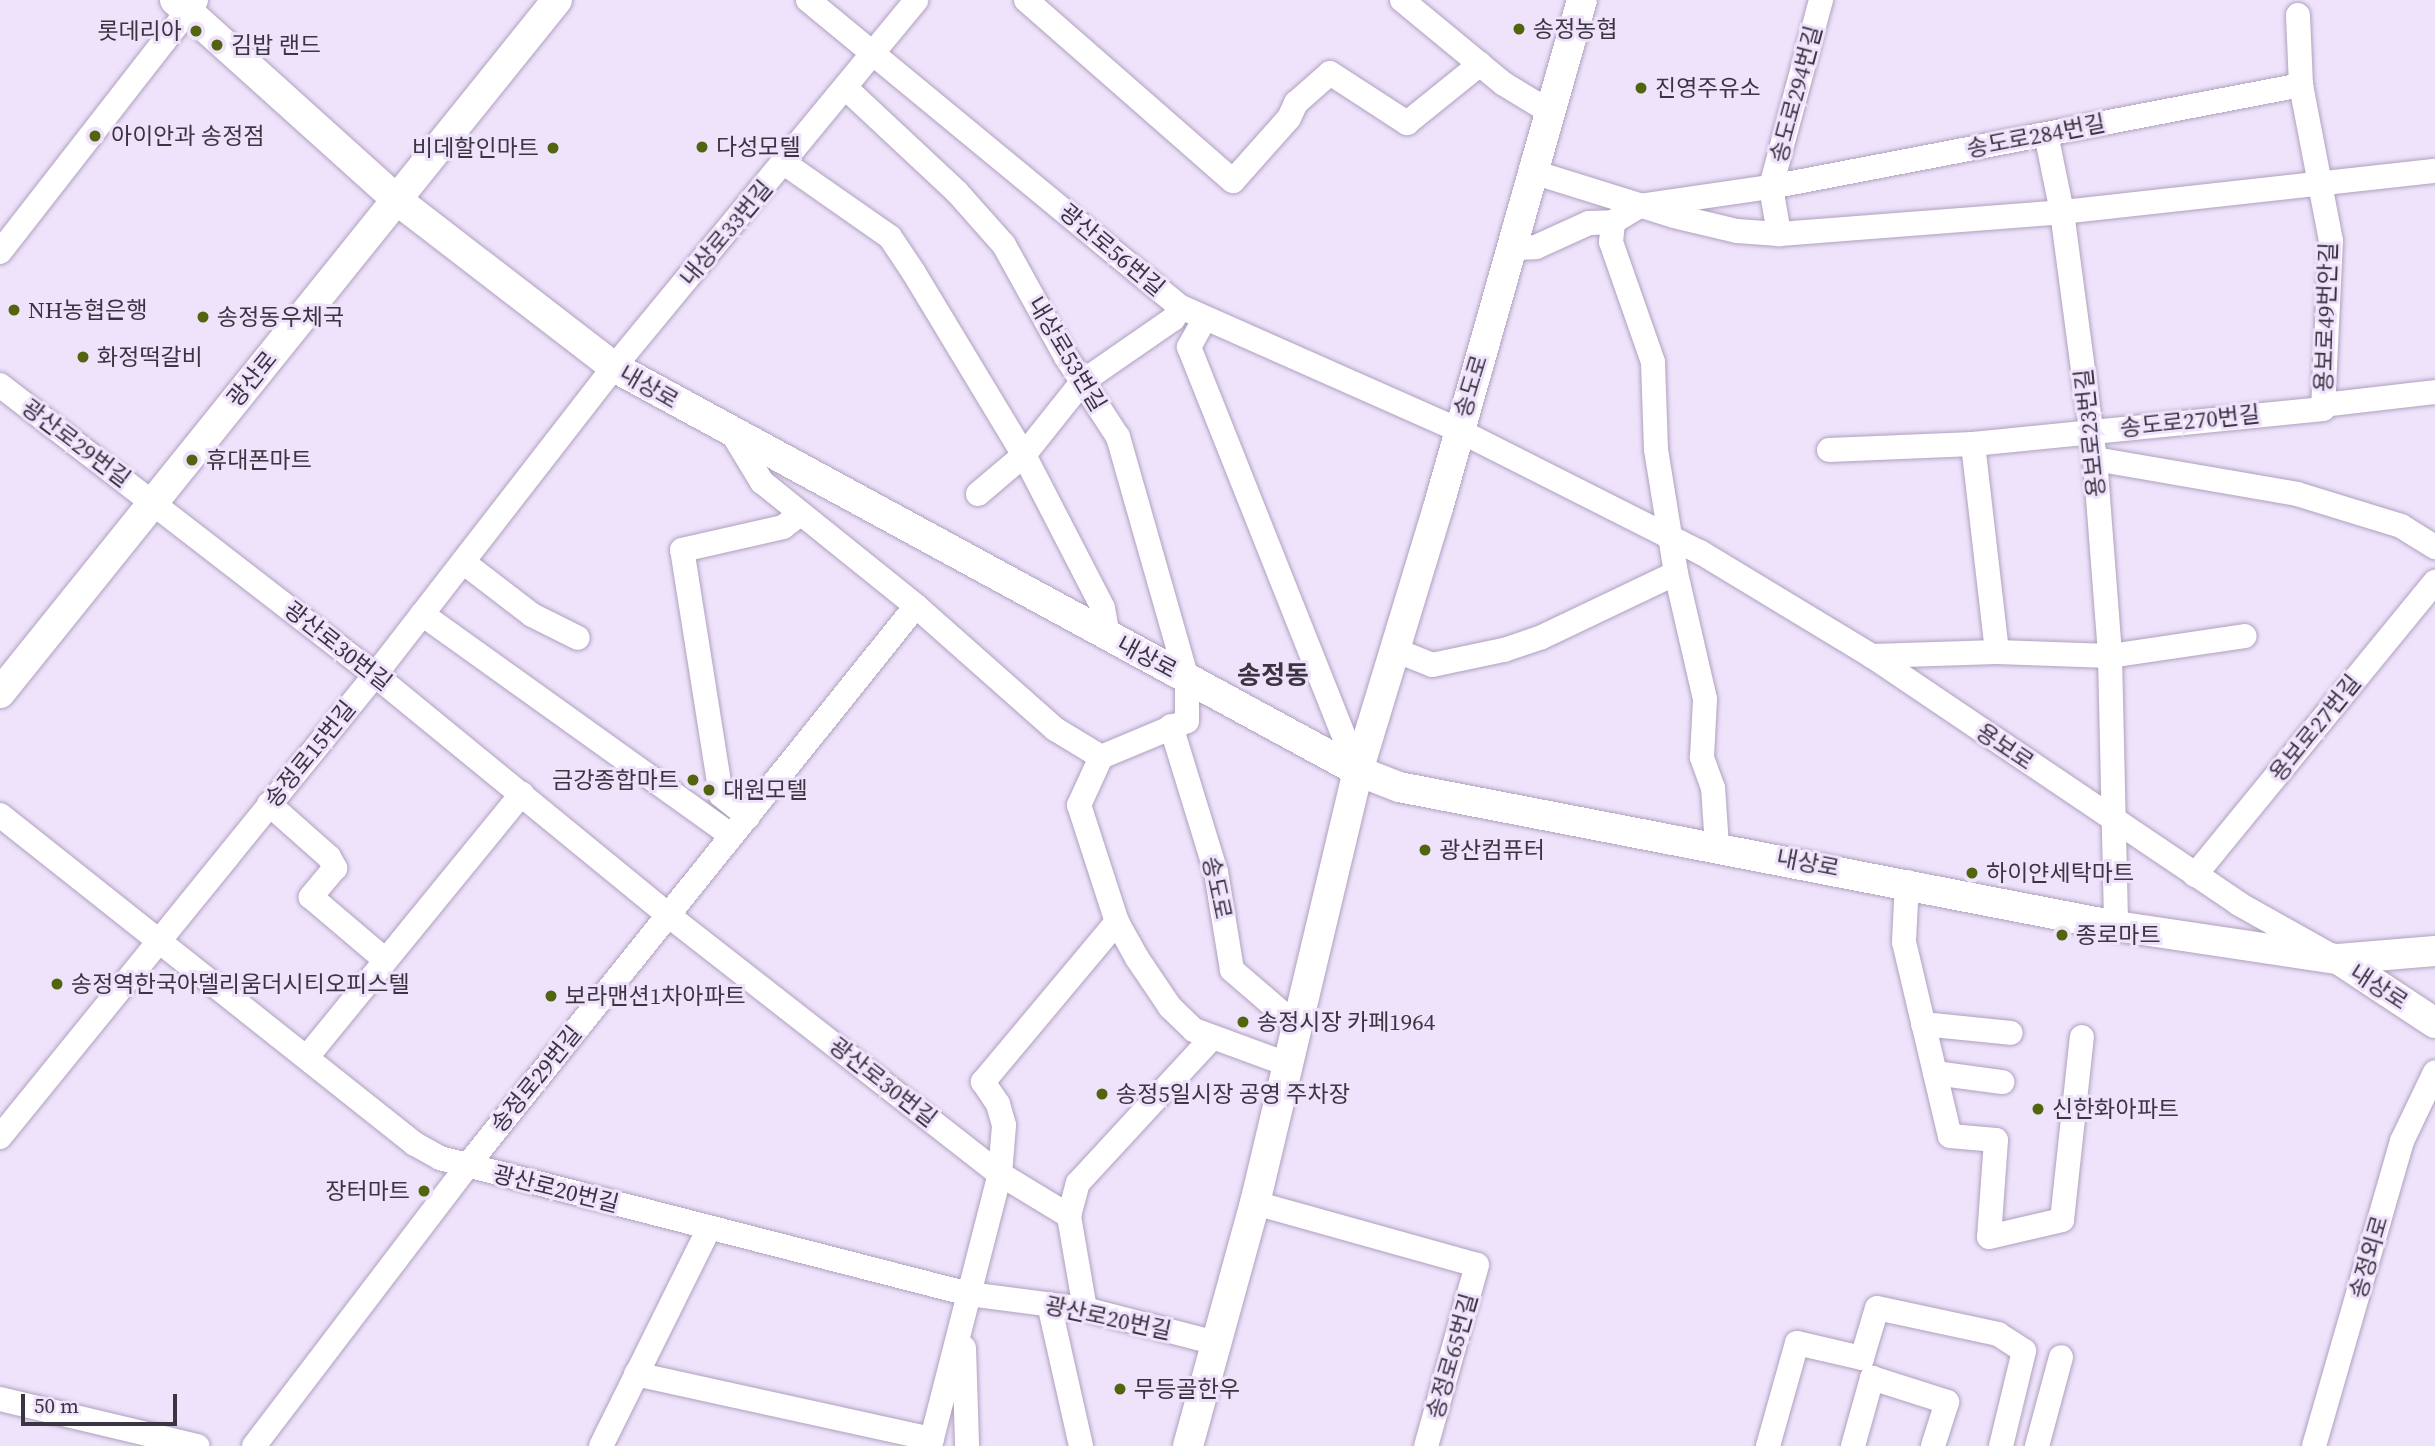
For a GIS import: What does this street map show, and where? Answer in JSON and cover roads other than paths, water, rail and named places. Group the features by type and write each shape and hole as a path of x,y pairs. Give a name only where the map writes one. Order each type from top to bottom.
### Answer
{"main road":[{"name":"광산로","path":"0,693 557,0"},
{"name":"송도로","path":"1188,1446 1255,1203 1358,771 1582,0"},
{"name":"내상로","path":"186,4 397,200 614,367 734,436 1358,771 1399,788 1907,882 2116,926 2338,959 2435,1023"},
{"path":"2338,959 2435,951"}],"street":[{"name":"광산로56번길","path":"808,0 1181,307 1204,320 1458,430"},
{"name":"내상로33번길","path":"614,367 916,0"},
{"path":"1026,0 1233,181 1289,118 1296,103 1330,73 1408,123 1480,64"},
{"path":"1402,0 1480,64 1550,112"},
{"name":"송도로294번길","path":"1772,187 1821,0"},
{"path":"0,252 186,4"},
{"name":"용보로49번안길","path":"2298,15 2301,85 2331,241 2323,407"},
{"name":"송도로284번길","path":"1640,206 1772,187 2301,85"},
{"name":"내상로53번길","path":"846,88 957,192 1004,245 1082,382 1118,437 1187,679"},
{"name":"용보로23번길","path":"2046,134 2062,212 2095,459 2110,656 2116,824 2116,926"},
{"path":"784,163 890,237 1024,455 1102,608 1108,636"},
{"path":"1533,172 1640,206 1737,231 1779,234 2062,212 2435,171"},
{"path":"1772,187 1779,234"},
{"path":"1512,248 1536,247 1589,223 1613,222 1640,206"},
{"path":"1613,222 1611,242 1653,362 1656,449 1676,573 1705,699 1702,757 1713,788 1717,846"},
{"path":"978,494 1024,455 1082,382 1173,318 1181,307"},
{"path":"1204,320 1189,347 1358,771"},
{"name":"송정로15번길","path":"0,1137 374,675 614,367"},
{"name":"광산로29번길","path":"0,385 153,502"},
{"name":"송도로270번길","path":"1829,450 1973,444 2323,407 2435,392"},
{"name":"용보로","path":"1458,430 1671,537 1872,656 2116,824 2195,875 2338,959"},
{"path":"734,436 762,482 799,515 916,606 1055,729 1101,757"},
{"path":"1973,444 1997,652"},
{"path":"2095,459 2297,494 2401,526 2435,547"},
{"name":"광산로30번길","path":"153,502 522,793 668,915 1000,1174 1069,1216"},
{"path":"748,817 721,795 682,550 783,527 799,515"},
{"path":"463,562 532,615 578,638"},
{"path":"1395,650 1432,665 1494,653 1542,637 1676,573"},
{"name":"용보로27번길","path":"2195,875 2435,582"},
{"name":"송정로29번길","path":"254,1446 467,1166 916,606"},
{"path":"422,614 732,836"},
{"path":"1872,656 1997,652 2110,656 2245,636"},
{"name":"내상로","path":"1171,726 1186,721 1187,679"},
{"path":"1171,726 1101,757 1079,805 1117,922 1170,1007 1194,1030 1287,1065"},
{"name":"송도로","path":"1171,726 1216,872 1232,970 1296,1025"},
{"path":"307,1057 355,994 522,793"},
{"path":"269,804 329,857 335,868 311,897 384,959"},
{"name":"광산로20번길","path":"0,815 415,1144 467,1166 969,1294 1085,1309 1216,1343"},
{"path":"1907,882 1904,942 1950,1136 1996,1140 1989,1237 2062,1220 2082,1037"},
{"path":"636,1374 931,1443 1000,1174 1004,1125 998,1104 983,1082 1117,922"},
{"path":"1923,1024 2011,1033"},
{"path":"1085,1309 1069,1216 1078,1183 1212,1038"},
{"name":"송정외로","path":"2314,1446 2402,1141 2435,1072"},
{"path":"1935,1073 2002,1082"},
{"name":"송정로65번길","path":"1255,1203 1477,1265 1426,1446"},
{"path":"601,1446 709,1228"},
{"path":"1049,1304 1081,1446"},
{"path":"1853,1446 1865,1368 1863,1358 1877,1308 1998,1334 2024,1351 2001,1446"},
{"path":"963,1319 967,1446"},
{"path":"1768,1446 1797,1343 1947,1402 1933,1446"},
{"path":"2038,1446 2061,1357"},
{"path":"0,1399 197,1446"}],"place":[{"name":"송정농협","path":"1519,29"},
{"name":"롯데리아","path":"196,31"},
{"name":"김밥 랜드","path":"217,45"},
{"name":"진영주유소","path":"1641,88"},
{"name":"아이안과 송정점","path":"95,136"},
{"name":"다성모텔","path":"702,147"},
{"name":"비데할인마트","path":"553,148"},
{"name":"NH농협은행","path":"14,310"},
{"name":"송정동우체국","path":"203,317"},
{"name":"화정떡갈비","path":"83,357"},
{"name":"휴대폰마트","path":"192,460"},
{"name":"금강종합마트","path":"693,780"},
{"name":"대원모텔","path":"709,790"},
{"name":"광산컴퓨터","path":"1425,850"},
{"name":"하이얀세탁마트","path":"1972,873"},
{"name":"종로마트","path":"2062,935"},
{"name":"송정역한국아델리움더시티오피스텔","path":"57,984"},
{"name":"보라맨션1차아파트","path":"551,996"},
{"name":"송정시장 카페1964","path":"1243,1022"},
{"name":"송정5일시장 공영 주차장","path":"1102,1094"},
{"name":"신한화아파트","path":"2038,1109"},
{"name":"장터마트","path":"424,1191"},
{"name":"무등골한우","path":"1120,1389"}],"district":[{"name":"송정동","path":"1273,676"}]}
